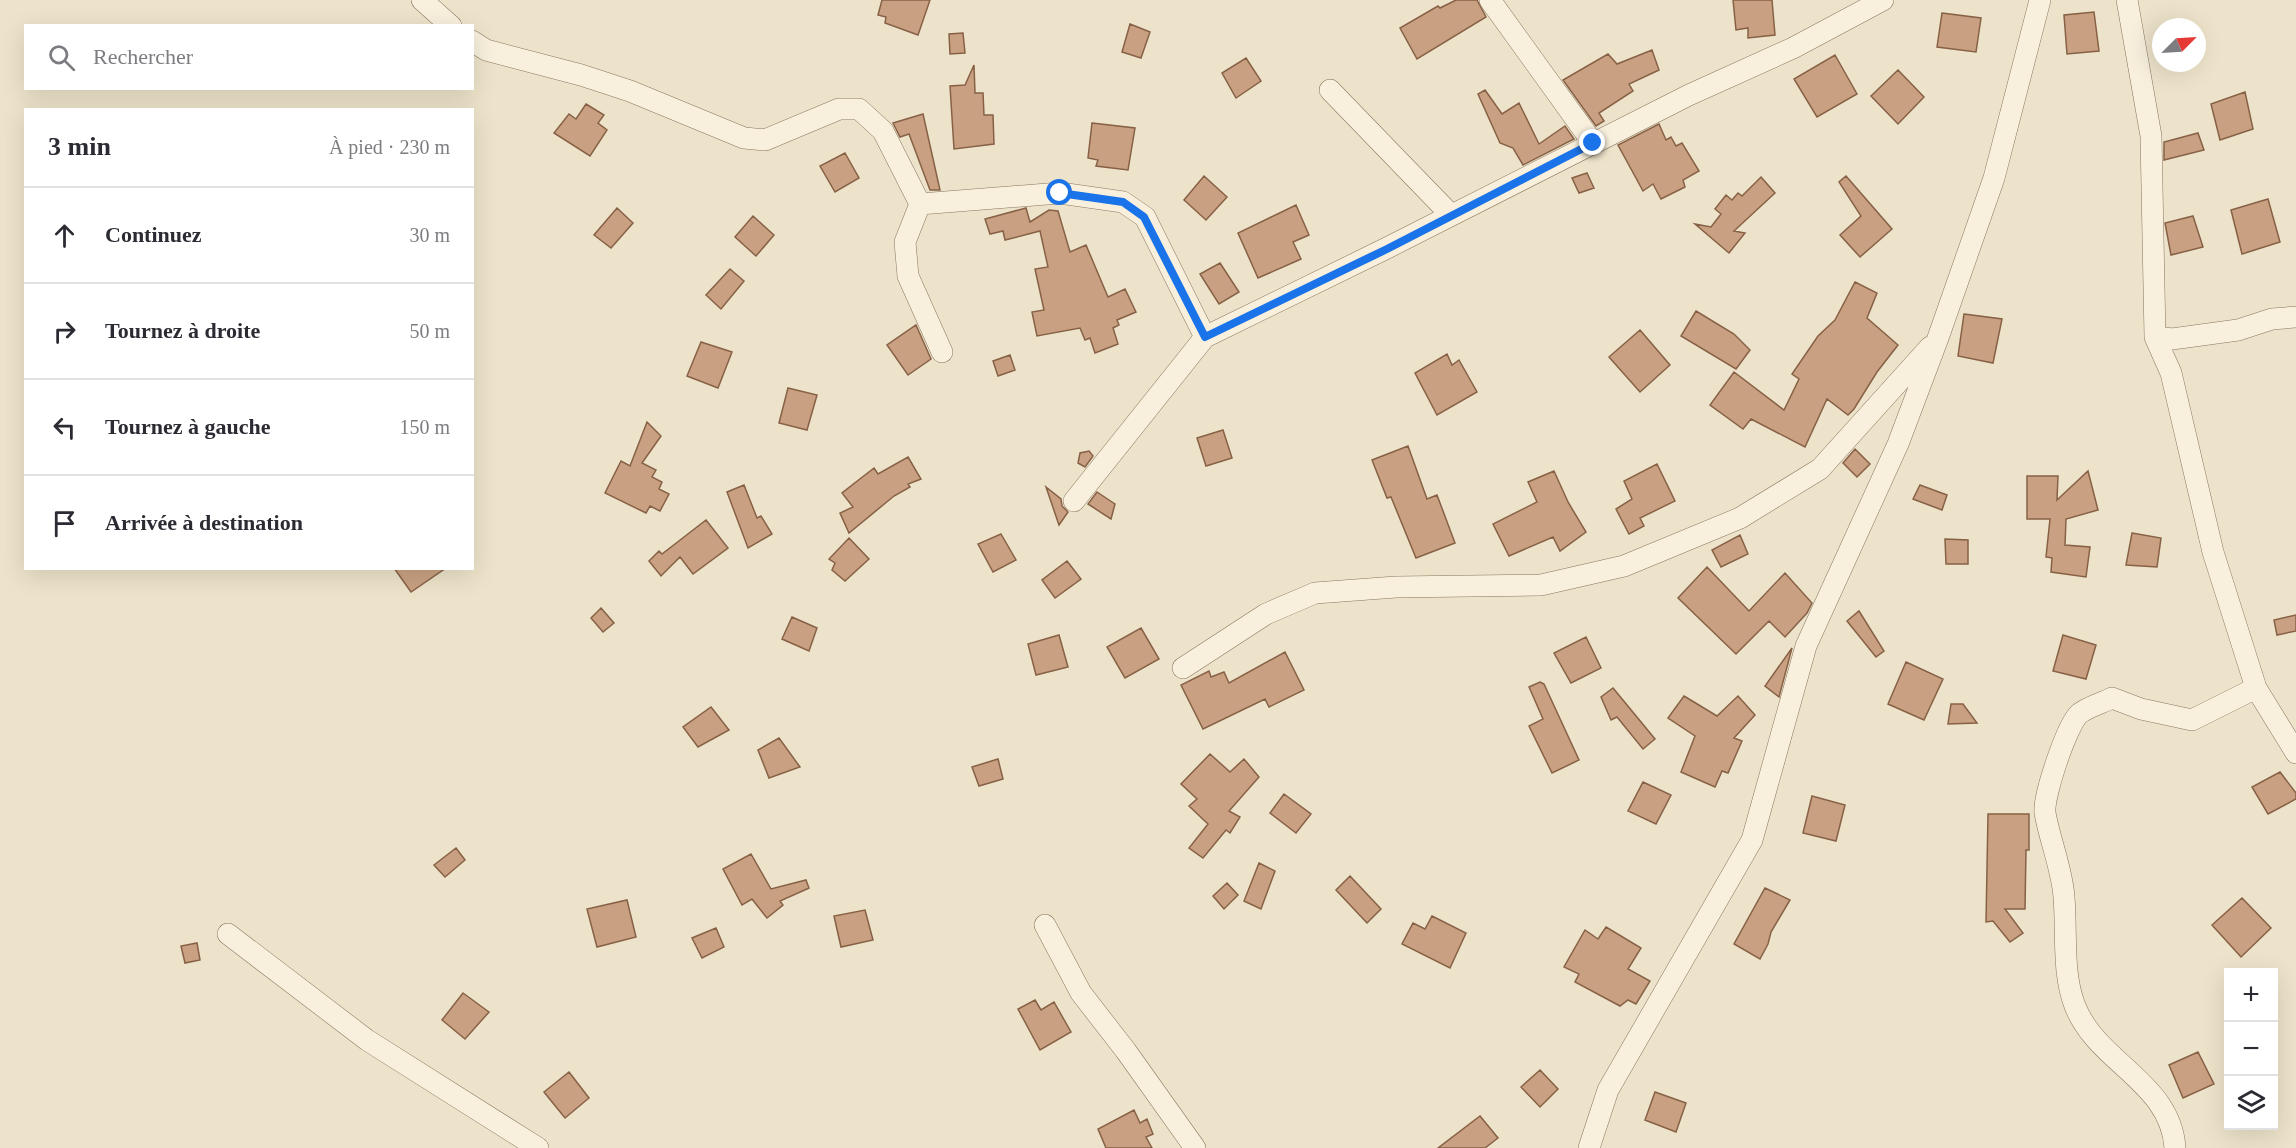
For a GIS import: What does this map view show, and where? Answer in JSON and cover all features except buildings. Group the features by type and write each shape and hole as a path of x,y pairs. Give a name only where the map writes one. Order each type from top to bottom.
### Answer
{"street":[{"path":"422,0 449,24"},
{"path":"1490,0 1593,143"},
{"path":"1074,501 1205,337 1689,95 1793,48 1882,0"},
{"path":"1589,1148 1608,1090 1752,840 1806,646 1898,444 1994,178 2040,0"},
{"path":"2127,0 2151,136 2155,337 2171,373 2213,552 2256,688 2296,753"},
{"path":"474,41 486,50 581,75 630,91 744,138 765,140 839,109 859,109 883,131 920,204 905,242 908,276 942,352"},
{"path":"1330,90 1451,215"},
{"path":"920,204 1060,193 1123,202 1144,217 1205,337"},
{"path":"2155,337 2172,339 2238,330 2272,319 2296,317"},
{"path":"1183,668 1266,614 1316,593 1396,588 1542,585 1624,566 1740,518 1820,469 1938,338"},
{"path":"2175,1148 2168,1114 2152,1092 2092,1036 2075,1006 2068,978 2064,894 2044,809 2056,760 2078,714 2112,698 2141,709 2192,720 2256,688"},
{"path":"1045,925 1081,993 1195,1148"},
{"path":"228,934 367,1040 538,1148"}],"route":[{"path":"1060,193 1123,202 1144,217 1205,337 1387,249 1593,143"}]}
